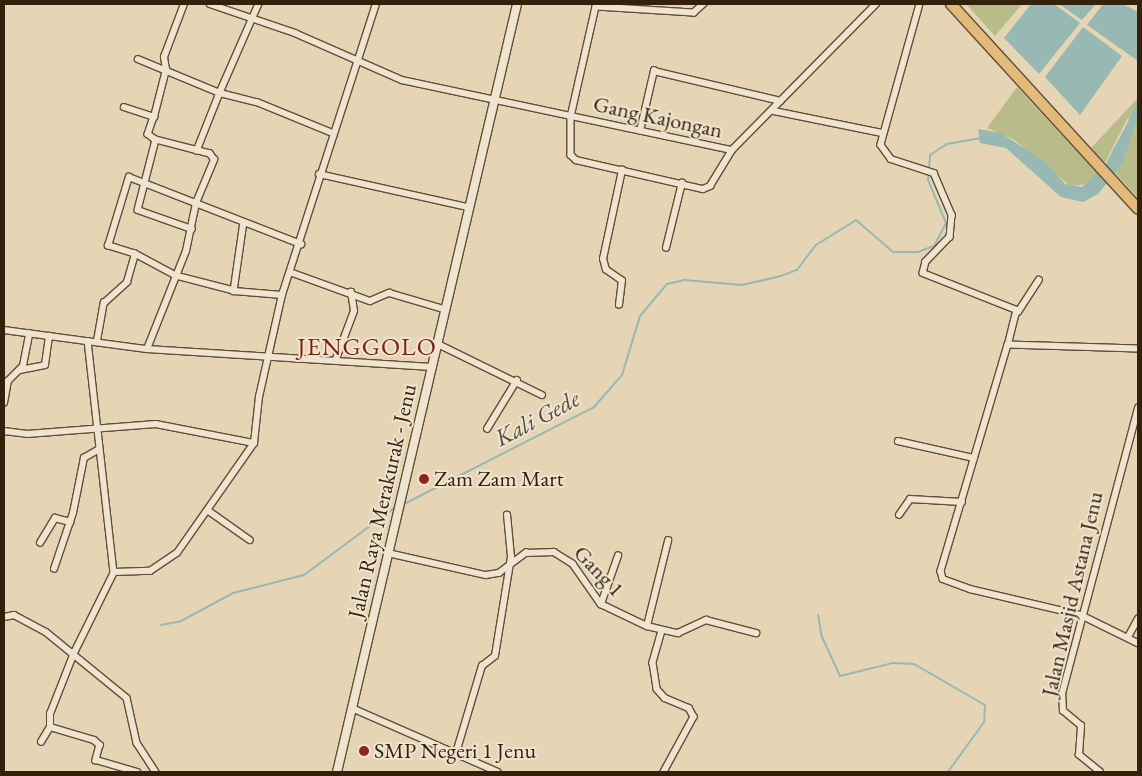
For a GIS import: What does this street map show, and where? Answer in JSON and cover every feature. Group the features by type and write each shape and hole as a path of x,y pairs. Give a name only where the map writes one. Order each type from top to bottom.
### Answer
{"highway":[{"path":"951,4 1116,182 1138,209"}],"main road":[{"name":"Jalan Raya Merakurak - Jenu","path":"337,772 388,553 400,493 517,4"}],"street":[{"path":"147,349 176,276 192,229 196,203 214,160 197,152 156,140 148,134 166,70 164,57 184,4"},
{"name":"Gang Kajongan","path":"210,4 254,18 402,80 732,150 774,111 781,101 876,4"},
{"path":"197,152 220,93 259,4"},
{"path":"114,572 136,575 166,563 209,511 254,443 282,295 300,244 319,174 360,61 376,4"},
{"path":"704,4 694,13 601,5 594,10 571,117 573,158 682,183 710,186 732,150"},
{"path":"920,4 882,133 886,156 923,172 933,173 954,228 944,247 924,265 923,272 1018,312"},
{"path":"138,59 220,93 258,102 333,133"},
{"path":"640,130 654,71 781,101"},
{"path":"124,107 154,117"},
{"path":"774,111 882,133"},
{"path":"156,140 142,181 140,212 192,229"},
{"path":"619,305 622,281 606,270 603,259 622,170"},
{"path":"319,174 468,208"},
{"path":"282,295 234,291 176,276 135,254 107,244 128,179 142,181 300,244"},
{"path":"666,248 682,183"},
{"path":"234,291 244,222"},
{"path":"98,341 104,303 127,282 135,254"},
{"path":"290,272 351,292 370,301 389,293 444,310"},
{"path":"1039,280 1018,312 941,571 944,579 1082,615 1138,643"},
{"path":"336,359 354,311 351,292"},
{"path":"4,330 147,349 269,357 336,359 431,367"},
{"path":"20,370 30,334"},
{"path":"4,403 8,381 20,370 44,365 49,336"},
{"path":"41,742 50,728 50,714 74,653 100,596 114,572 95,426 88,341"},
{"path":"436,343 517,380 542,395"},
{"path":"1008,345 1138,349"},
{"path":"487,429 517,380"},
{"name":"Jalan Masjid Astana Jenu","path":"1100,772 1079,754 1080,724 1063,711 1064,688 1138,408"},
{"path":"4,431 50,433 95,426 156,424 254,443"},
{"path":"898,441 974,458"},
{"path":"54,569 71,522 84,458 98,450"},
{"path":"900,515 910,499 962,502"},
{"path":"209,511 250,540"},
{"path":"456,753 482,666 494,660 509,564 507,515"},
{"path":"40,543 55,518 71,522"},
{"path":"647,626 668,541"},
{"name":"Gang 1","path":"388,553 486,575 499,573 526,553 554,552 573,564 601,604 647,626 662,631 683,632 706,620 756,633"},
{"path":"601,604 618,556"},
{"path":"4,617 14,615 74,653 132,705 137,743 156,772"},
{"path":"1128,637 1138,618"},
{"path":"662,631 653,663 658,689 665,698 689,708 694,716 664,772"},
{"path":"352,708 498,772"},
{"path":"50,728 94,740 100,745 96,760 137,772"}],"green space":[{"path":"966,4 1022,4 995,36"},
{"path":"1017,87 1098,174 1089,184 1070,186 1013,139 987,128"},
{"path":"1138,98 1138,198 1115,173 1122,164 1129,115 1105,163 1091,148"}],"water":[{"path":"1031,4 1054,4 1080,23 1039,74 1004,38"},
{"path":"1059,4 1096,4 1082,20"},
{"path":"1103,4 1123,4 1138,12 1138,61 1087,25"},
{"path":"1083,27 1122,56 1080,115 1045,77"},
{"path":"1138,103 1138,117 1122,164 1098,194 1083,202 1061,197 1006,148 980,143 978,129 1001,133 1045,162 1065,184 1082,187 1105,165"}],"waterway":[{"name":"Kali Gede","path":"402,505 594,407 622,375 640,316 667,284 684,280 742,285 781,276 797,270 816,245 856,220 893,252 918,252 934,246 946,223 928,180 930,155 947,144 981,138"},
{"name":"Kali Gede","path":"161,625 181,621 233,593 304,575 397,506"},
{"path":"818,615 822,637 840,676 893,663 914,664 985,705 984,722 948,772"}],"place":[{"name":"Zam Zam Mart","path":"424,479"},
{"name":"SMP Negeri 1 Jenu","path":"364,751"}],"district":[{"name":"JENGGOLO","path":"367,346"}]}
